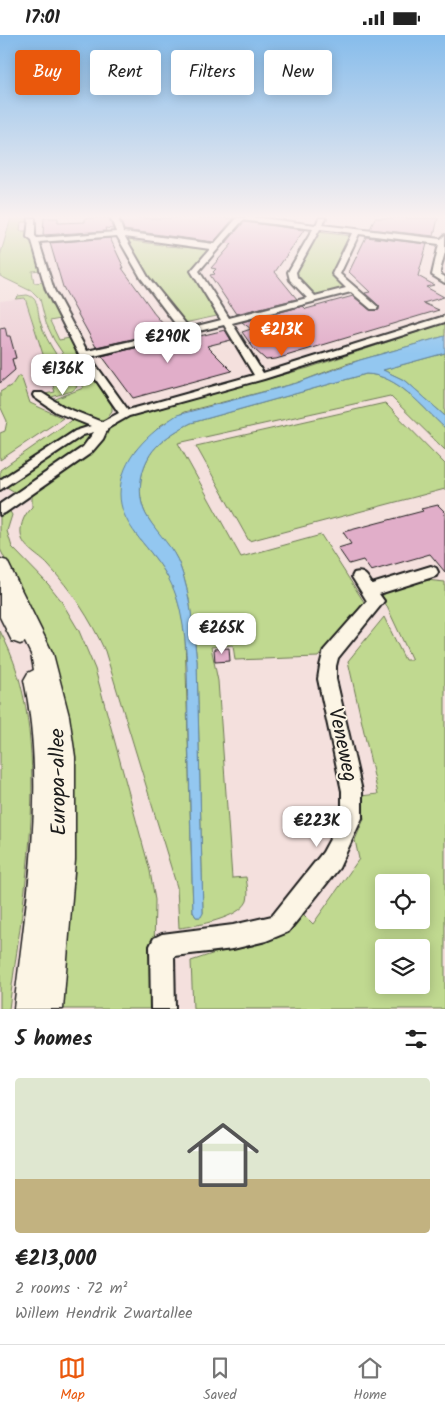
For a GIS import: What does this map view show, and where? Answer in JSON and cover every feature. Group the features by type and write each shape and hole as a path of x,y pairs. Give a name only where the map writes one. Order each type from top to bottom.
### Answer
{"main road":[{"name":"Europa-allee","path":"0,567 42,654 57,716 62,757 60,860 46,1009"},
{"name":"Europa-allee","path":"0,596 22,638 37,686 44,719 48,759 45,867 31,1009"},
{"path":"0,615 22,638"}],"street":[{"path":"42,263 50,290 84,355 125,414"},
{"path":"136,263 144,278 186,331"},
{"path":"202,263 195,271 260,377"},
{"path":"297,263 292,272 293,278 313,299"},
{"path":"339,263 336,274 351,289"},
{"path":"438,263 436,275 445,281"},
{"path":"84,355 225,322 351,289 357,290 374,307"},
{"path":"0,486 79,433 103,426 125,414 260,377 445,319"},
{"path":"38,395 45,401 74,416 103,426"},
{"path":"0,510 87,450 97,439 103,426"},
{"name":"Veneweg","path":"163,1009 162,946 266,931 280,924 331,860 352,818 352,791 327,679 330,655 376,601 364,584 431,572"}],"shaded area":[{"path":"25,298 55,392 0,403 0,301"}],"green space":[{"path":"0,263 38,263 40,270 32,271 34,283 43,282 60,319 50,321 59,340 70,338 82,361 112,406 112,411 105,420 98,420 53,400 83,388 83,384 54,340 46,323 40,299 33,292 0,276"},
{"path":"139,263 197,263 191,272 217,316 184,323 145,275"},
{"path":"299,263 337,263 332,272 345,288 314,295 293,273"},
{"path":"27,295 36,302 40,321 47,339 77,387 72,391 48,398 45,394 55,392 25,298 15,299 18,296"},
{"path":"445,323 445,336 346,364 297,383 184,412 161,425 135,451 135,533 159,563 173,585 185,635 193,912 196,917 200,917 203,913 197,661 193,625 184,577 177,559 152,524 141,501 141,482 150,454 173,433 191,423 366,374 389,380 399,386 409,393 445,428 445,450 390,396 178,443 241,557 321,535 364,602 318,657 235,660 233,645 211,647 218,681 232,878 246,877 248,898 243,907 227,916 206,923 179,928 177,887 105,651 87,616 73,595 48,565 28,548 22,539 21,526 29,509 32,507 32,493 78,462 111,428 124,418 308,368"},
{"path":"445,353 445,416 406,381 383,370"},
{"path":"18,376 21,376 30,403 63,418 0,460 0,433 5,431 7,421 0,406 0,392 12,385"},
{"path":"385,403 445,464 445,489 249,541 196,446"},
{"path":"73,419 86,426 84,429 0,483 0,470"},
{"path":"87,433 94,434 92,440 18,494 5,486"},
{"path":"9,510 12,515 7,531 12,547 60,599 79,631 95,669 150,871 155,900 153,1009 59,1009 52,654 0,549 0,516"},
{"path":"426,580 445,582 445,1009 193,1009 191,961 215,953 253,946 275,934 299,910 313,924 359,859 355,840 364,819 361,796 378,794 348,661 384,617 405,660 412,660 382,596 387,592"},
{"path":"0,631 17,673 27,718 32,767 27,867 9,1009 0,1009"}],"water":[{"path":"445,336 445,353 383,370 406,381 445,416 445,428 409,393 399,386 378,376 366,374 191,423 160,443 150,454 146,463 141,482 141,501 148,518 177,559 184,577 193,625 197,661 203,913 201,917 196,917 193,912 187,668 183,624 169,579 133,531 124,513 120,494 121,481 125,469 138,448 147,438 177,415 297,383 360,360"}],"building":[{"path":"56,263 122,263 124,268 122,268 152,311 169,331 96,347 63,287"},
{"path":"215,263 281,263 275,272 297,299 236,314 210,275 215,274 213,272 216,269 211,268"},
{"path":"353,263 422,263 418,276 434,285 426,287 444,297 423,303 439,310 276,359 266,360 254,349 242,332 251,329 242,322 303,306 306,309 353,296 370,310 379,310 379,306 365,293 370,292 349,272"},
{"path":"5,327 7,336 10,336 16,358 12,359 15,370 0,383 0,328"},
{"path":"225,330 231,340 207,346 232,371 133,398 102,356 176,338 179,341"},
{"path":"438,505 445,512 445,572 430,554 371,571 363,560 349,564 338,548 351,544 343,532 423,511 421,509"},
{"path":"229,648 230,661 215,662 214,649"}]}
